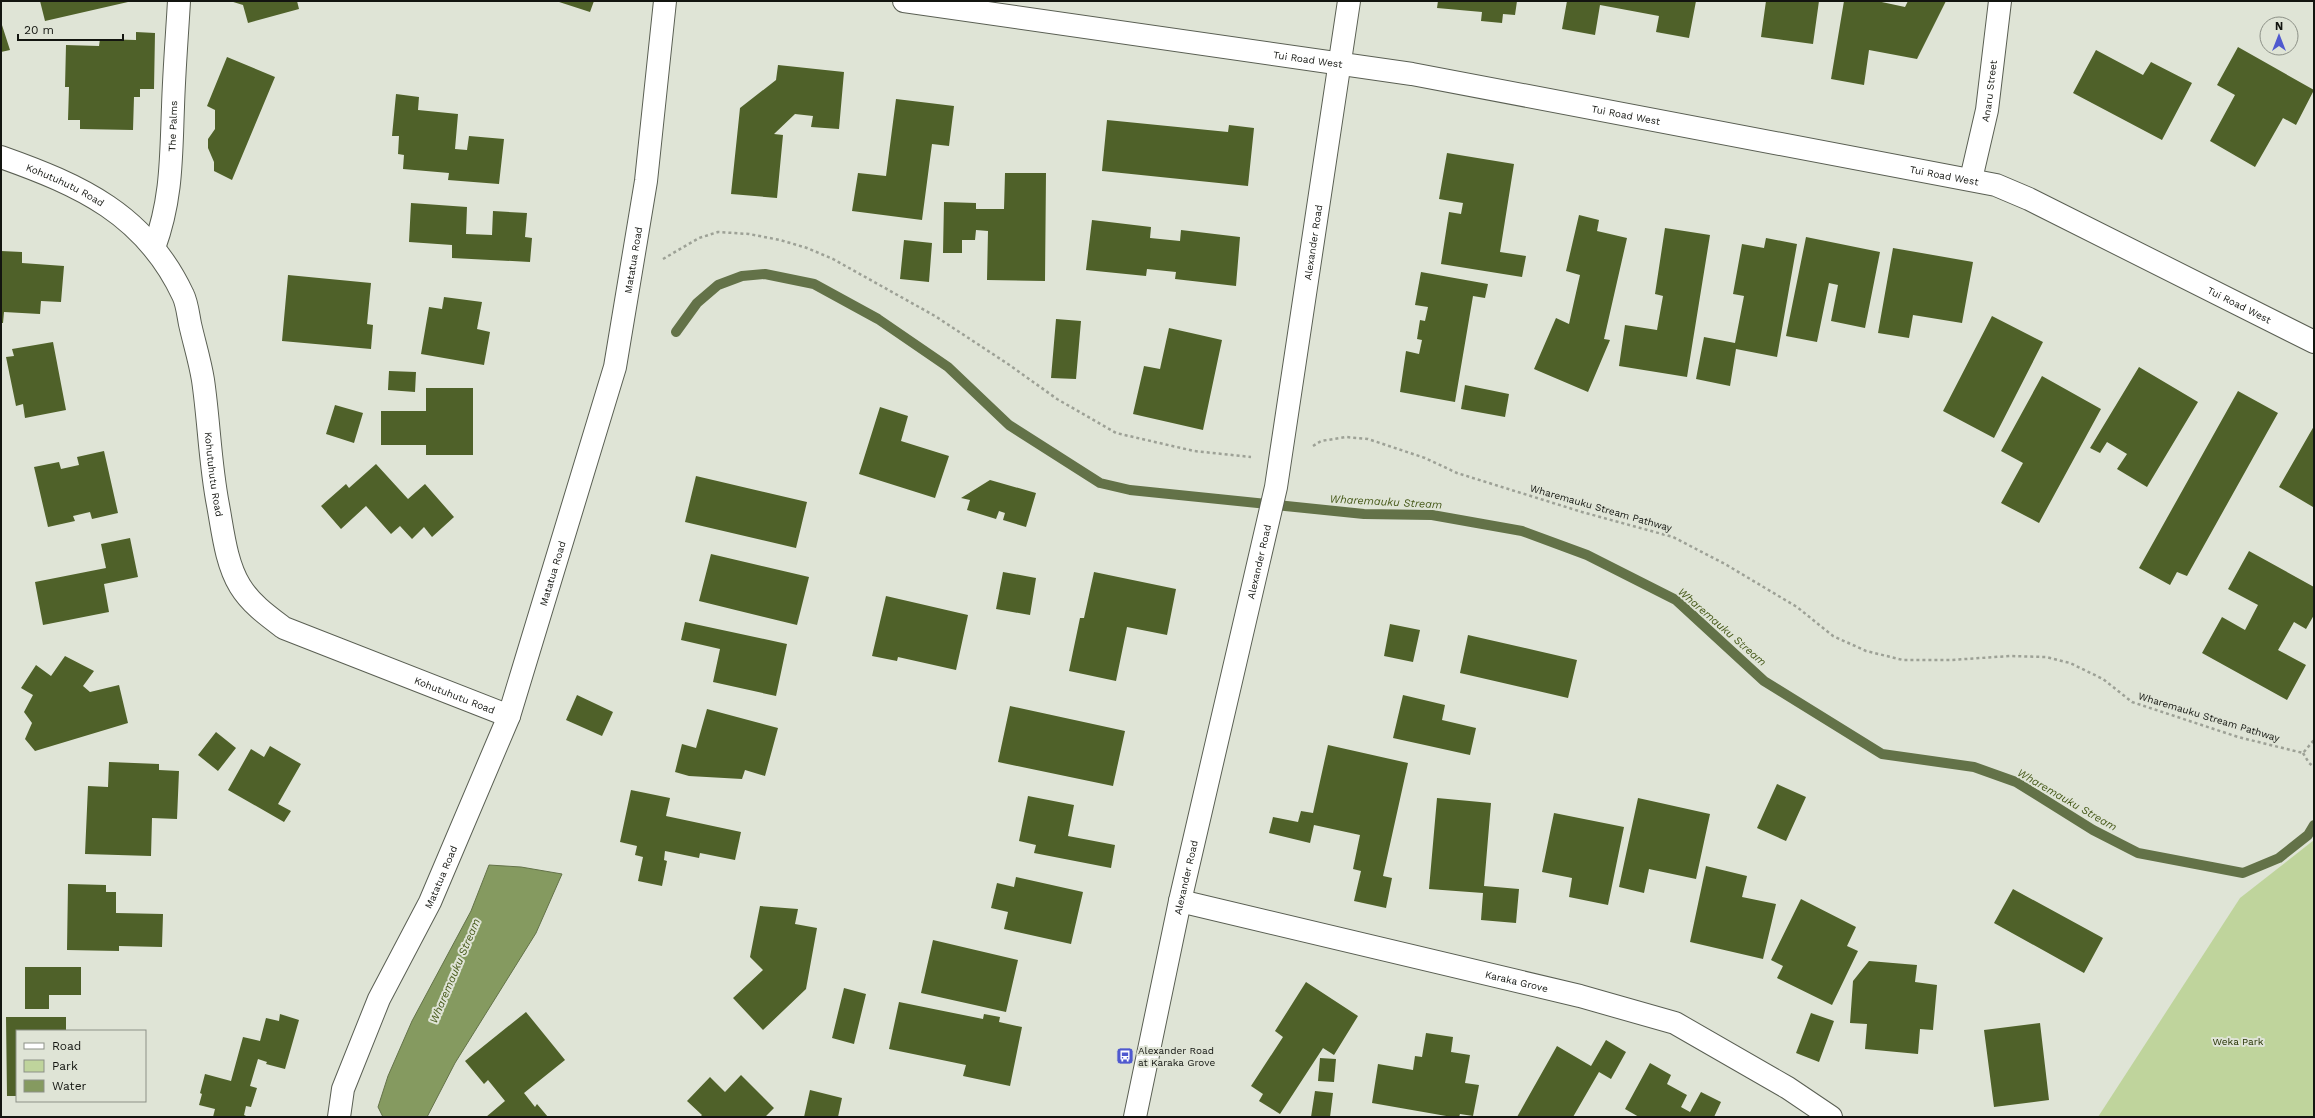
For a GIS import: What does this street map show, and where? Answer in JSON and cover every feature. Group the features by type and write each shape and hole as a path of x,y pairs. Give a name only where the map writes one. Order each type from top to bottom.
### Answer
{"street":[{"name":"The Palms","path":"154,248 164,221 170,188 175,57 180,1"},
{"name":"Matatua Road","path":"339,1117 343,1089 380,999 430,902 509,716 615,367 646,173 665,1"},
{"name":"Tui Road West","path":"904,1 1412,74 1971,179 1996,185 2029,199 2314,342"},
{"name":"Alexander Road","path":"1135,1117 1180,902 1265,540 1276,487 1350,1"},
{"name":"Anaru Street","path":"1971,179 1987,110 2000,1"},
{"name":"Kohutuhutu Road","path":"1,157 75,185 122,216 154,248 169,268 184,296 203,378 216,492 227,554 240,586 258,607 284,628 509,716"},
{"name":"Karaka Grove","path":"1180,902 1580,996 1675,1023 1788,1088 1831,1117"}],"path":[{"name":"Wharemauku Stream Pathway","path":"633,256 665,259 699,238 718,232 768,238 807,248 833,259 935,316 1011,366 1057,399 1116,433 1176,448 1280,459 1300,455 1321,441 1346,436 1368,439 1425,458 1464,475 1582,512 1673,537 1725,564 1797,607 1833,636 1866,651 1903,660 1951,660 2010,656 2046,657 2070,663 2103,679 2132,702 2238,737 2302,754"},
{"path":"2314,740 2302,754 2314,767"}],"green space":[{"name":"Weka Park","path":"2314,840 2314,1117 2098,1117 2240,898"}],"water":[{"path":"489,865 521,867 562,874 536,933 455,1063 427,1117 383,1117 378,1107 388,1076 412,1021 471,911"}],"building":[{"path":"40,1 127,1 128,2 45,21"},
{"path":"230,1 297,1 299,9 248,23 243,5"},
{"path":"556,1 594,1 590,12"},
{"path":"1438,1 1517,1 1515,15 1503,14 1502,23 1481,21 1482,12 1437,8"},
{"path":"1567,1 1696,1 1689,38 1656,32 1659,16 1600,5 1595,35 1562,29"},
{"path":"1766,1 1819,1 1813,44 1761,37"},
{"path":"1844,1 1877,1 1905,7 1908,1 1946,1 1917,59 1869,50 1864,85 1831,79"},
{"path":"1,22 10,50 1,52"},
{"path":"136,32 155,33 154,89 140,89 140,97 134,97 133,130 80,129 80,120 68,120 69,87 65,87 66,45 99,46 100,39 136,40"},
{"path":"2238,47 2314,90 2296,125 2283,118 2255,167 2210,141 2235,95 2217,85"},
{"path":"2096,50 2143,75 2151,62 2192,83 2162,140 2073,93"},
{"path":"227,57 275,77 232,180 214,171 214,162 208,148 208,139 215,129 215,110 207,106"},
{"path":"778,65 844,72 839,129 811,127 813,116 795,114 774,134 783,135 777,198 731,194 740,108 776,80"},
{"path":"396,94 419,97 418,110 458,114 455,149 467,150 469,136 504,139 499,184 448,180 449,173 403,169 404,155 398,154 399,136 392,136"},
{"path":"896,99 954,106 949,146 932,144 922,220 852,211 858,173 886,176"},
{"path":"1107,120 1228,132 1229,125 1254,128 1248,186 1102,171"},
{"path":"1447,153 1514,164 1500,252 1526,256 1522,277 1441,264 1449,212 1461,214 1463,203 1439,199"},
{"path":"1005,173 1046,173 1045,281 987,280 988,231 976,230 975,240 962,240 962,253 943,253 944,202 976,203 976,209 1004,209"},
{"path":"411,203 467,207 466,234 492,235 493,211 527,213 525,237 532,238 530,262 452,258 452,245 409,242"},
{"path":"1579,215 1599,220 1597,231 1627,238 1604,339 1610,340 1588,392 1534,369 1556,318 1569,324 1580,275 1566,271"},
{"path":"1092,220 1151,227 1150,238 1180,241 1181,230 1240,237 1236,286 1175,279 1176,272 1147,269 1146,276 1086,270"},
{"path":"1665,228 1710,235 1687,377 1619,366 1625,325 1657,330 1663,296 1655,294"},
{"path":"1806,237 1880,252 1865,328 1831,321 1838,285 1829,283 1817,342 1786,336"},
{"path":"1766,238 1797,244 1777,357 1736,349 1730,386 1696,379 1704,337 1735,343 1744,296 1733,294 1742,244 1764,248"},
{"path":"904,240 932,243 929,282 900,279"},
{"path":"1893,248 1973,262 1962,323 1913,315 1909,338 1878,333"},
{"path":"1,251 22,252 22,263 64,266 61,302 41,301 40,314 4,312 3,323 1,323"},
{"path":"1421,272 1488,284 1485,298 1473,296 1455,402 1400,392 1406,351 1419,354 1422,340 1417,339 1420,320 1425,321 1428,307 1415,305"},
{"path":"288,275 371,283 367,324 373,325 371,349 282,341"},
{"path":"444,297 482,302 477,329 490,332 484,365 421,354 429,307 442,309"},
{"path":"1992,316 2043,342 1994,438 1943,411"},
{"path":"1056,319 1081,321 1076,379 1051,378"},
{"path":"1169,328 1222,340 1203,430 1133,414 1144,366 1160,369"},
{"path":"53,342 66,410 25,418 23,404 16,406 6,357 14,356 12,349"},
{"path":"2139,367 2198,402 2147,487 2117,469 2127,454 2107,442 2100,453 2090,448"},
{"path":"389,371 416,372 415,392 388,390"},
{"path":"2042,376 2101,409 2039,523 2001,503 2023,463 2001,451"},
{"path":"1465,385 1509,394 1505,417 1461,409"},
{"path":"426,388 473,388 473,455 426,455 426,445 381,445 381,411 426,411"},
{"path":"2238,391 2278,413 2187,576 2177,572 2170,585 2139,568"},
{"path":"335,405 363,413 354,443 326,434"},
{"path":"880,407 908,416 901,441 949,456 935,498 859,474"},
{"path":"2314,426 2314,505 2313,507 2279,487"},
{"path":"104,451 118,513 92,519 90,512 73,516 75,521 48,527 34,467 59,462 61,469 79,465 77,457"},
{"path":"376,464 408,499 425,484 454,517 432,537 424,527 412,539 400,526 391,534 366,506 341,529 321,506 346,484 349,488"},
{"path":"696,476 807,502 796,548 685,522"},
{"path":"990,480 1036,493 1026,527 1003,520 1005,513 999,511 996,519 967,510 970,500 961,498"},
{"path":"130,538 138,577 104,584 109,612 43,625 35,582 106,568 101,544"},
{"path":"2249,551 2314,587 2314,615 2306,629 2294,622 2278,650 2306,665 2287,700 2202,653 2222,617 2245,630 2258,605 2228,589"},
{"path":"711,554 809,577 797,625 699,601"},
{"path":"1003,572 1036,578 1030,615 996,609"},
{"path":"1094,572 1176,589 1167,635 1127,627 1116,681 1069,671 1080,618 1084,618"},
{"path":"886,596 968,615 956,670 898,657 897,661 872,656"},
{"path":"685,622 787,644 776,696 713,682 720,649 681,640"},
{"path":"1390,624 1420,630 1413,662 1384,656"},
{"path":"1468,635 1577,660 1568,698 1460,673"},
{"path":"65,656 94,671 83,686 90,692 119,685 128,723 35,751 25,739 32,723 24,712 33,695 21,688 36,665 51,676"},
{"path":"577,695 613,712 602,736 566,720"},
{"path":"1403,695 1445,705 1442,720 1476,728 1470,755 1393,738"},
{"path":"1010,706 1125,731 1113,786 998,762"},
{"path":"707,709 778,728 765,776 745,770 742,779 689,776 675,772 682,744 696,748"},
{"path":"216,732 236,748 218,771 198,755"},
{"path":"1328,745 1408,763 1383,876 1392,878 1386,908 1354,901 1361,871 1353,869 1360,835 1314,825 1310,843 1269,833 1273,817 1298,822 1301,811 1313,813"},
{"path":"270,746 301,764 278,804 291,811 284,822 228,790 251,749 264,757"},
{"path":"109,762 159,764 159,770 179,771 177,819 152,818 151,856 85,854 88,786 108,787"},
{"path":"1777,784 1806,797 1786,841 1757,828"},
{"path":"631,790 670,798 666,816 741,832 735,860 700,853 699,858 665,851 664,860 667,861 662,886 638,881 643,857 635,855 637,846 620,842"},
{"path":"1028,796 1074,805 1068,836 1115,845 1111,868 1034,853 1036,845 1019,841"},
{"path":"1437,798 1491,803 1484,886 1519,889 1516,923 1481,920 1483,893 1429,889"},
{"path":"1638,798 1710,814 1696,879 1649,869 1644,893 1619,887"},
{"path":"1554,813 1624,827 1608,905 1569,897 1572,878 1542,872"},
{"path":"1706,866 1747,876 1742,897 1776,904 1763,959 1690,942"},
{"path":"1016,877 1083,892 1071,944 1004,929 1008,912 991,908 997,883 1014,887"},
{"path":"68,884 106,885 106,892 116,892 116,913 163,914 162,947 119,946 119,951 67,950"},
{"path":"2013,889 2103,938 2084,973 1994,923"},
{"path":"1801,899 1856,927 1847,946 1858,951 1832,1005 1777,978 1783,966 1771,960"},
{"path":"760,906 798,909 795,924 817,928 806,989 763,1030 733,998 763,970 750,957"},
{"path":"933,940 1018,960 1006,1012 921,993"},
{"path":"1869,961 1917,965 1915,982 1937,985 1933,1030 1920,1029 1918,1054 1865,1049 1867,1024 1850,1023 1853,981"},
{"path":"25,967 81,967 81,995 49,995 49,1009 25,1009"},
{"path":"1306,982 1358,1016 1334,1055 1323,1048 1280,1114 1259,1101 1263,1094 1251,1086 1283,1037 1275,1031"},
{"path":"844,988 866,994 854,1044 832,1038"},
{"path":"899,1002 983,1019 984,1014 1000,1017 999,1022 1022,1027 1010,1086 963,1076 966,1065 889,1049"},
{"path":"526,1012 565,1060 524,1093 535,1107 537,1104 548,1117 486,1117 505,1101 488,1080 484,1084 465,1061"},
{"path":"1811,1013 1834,1021 1819,1062 1796,1053"},
{"path":"280,1014 299,1020 285,1069 266,1064 267,1062 258,1059 250,1086 257,1088 251,1107 246,1106 244,1115 248,1117 213,1117 215,1109 199,1105 202,1094 200,1093 205,1074 231,1081 243,1037 260,1041 266,1018 279,1021"},
{"path":"6,1017 66,1017 66,1030 16,1030 16,1096 7,1096"},
{"path":"2040,1023 2049,1100 1994,1107 1984,1030"},
{"path":"1426,1033 1453,1037 1451,1052 1470,1055 1465,1083 1479,1085 1473,1116 1460,1114 1459,1117 1452,1117 1372,1103 1378,1064 1413,1070 1415,1056 1422,1057"},
{"path":"1606,1040 1626,1052 1611,1079 1599,1072 1573,1117 1517,1117 1557,1046 1591,1066"},
{"path":"1320,1058 1336,1059 1334,1082 1318,1081"},
{"path":"1650,1063 1671,1075 1667,1084 1687,1095 1681,1107 1690,1112 1701,1092 1721,1102 1714,1117 1639,1117 1625,1109"},
{"path":"741,1075 774,1108 765,1117 700,1117 702,1115 687,1101 710,1077 725,1092"},
{"path":"810,1090 842,1098 838,1117 804,1117"},
{"path":"1315,1091 1333,1093 1330,1117 1311,1117"}],"waterway":[{"name":"Wharemauku Stream","path":"676,332 697,303 718,285 742,276 765,274 814,284 878,319 948,367 1009,425 1100,483 1130,490 1364,514 1432,515 1522,531 1587,555 1676,600 1764,681 1882,754 1974,767 2016,782 2093,830 2138,853 2243,873 2279,858 2308,835 2314,825"}],"place":[{"name":"Alexander Road at Karaka Grove","path":"1125,1056"}]}
